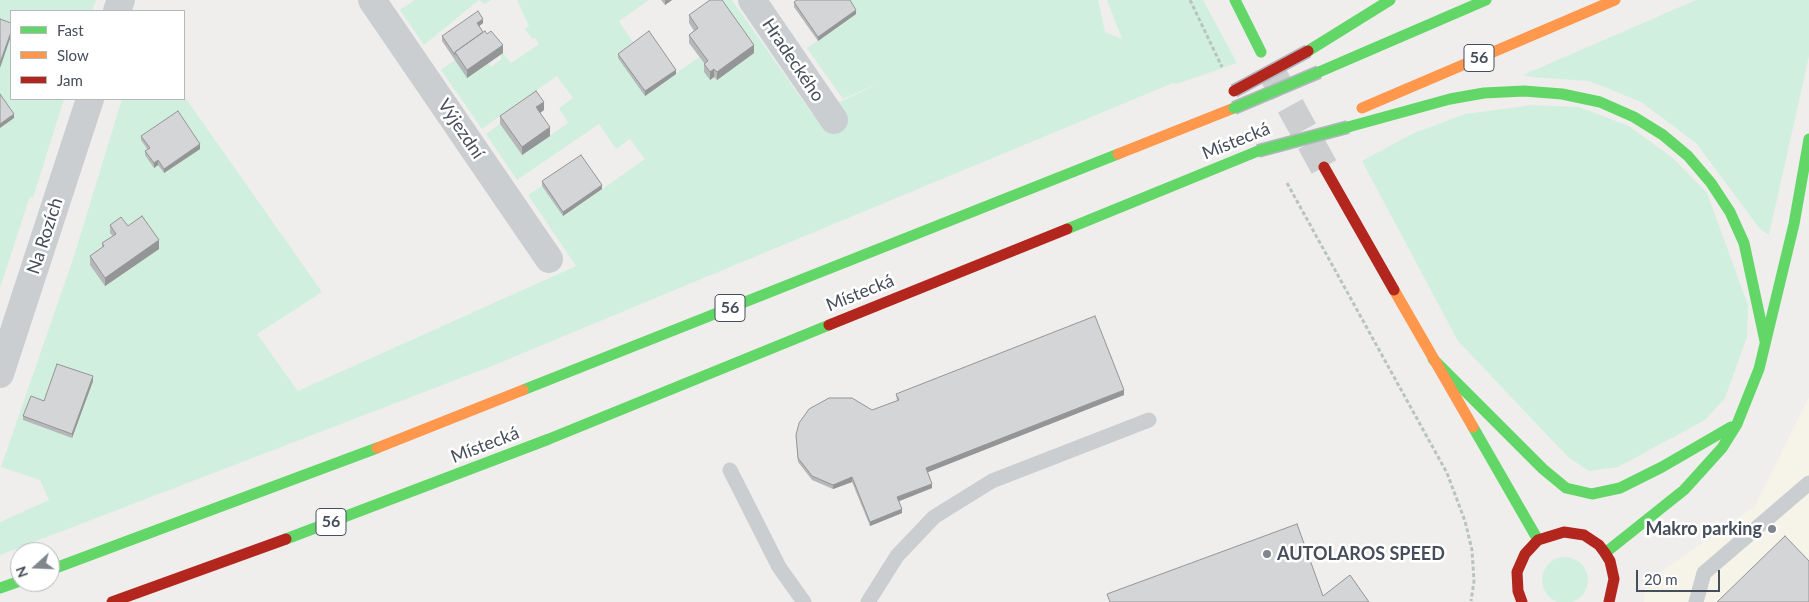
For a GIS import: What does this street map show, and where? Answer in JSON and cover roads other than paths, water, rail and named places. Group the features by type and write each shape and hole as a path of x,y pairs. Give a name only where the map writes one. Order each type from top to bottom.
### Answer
{"main road":[{"path":"1235,0 1261,52"},
{"path":"1228,95 1308,51 1390,0"},
{"name":"Místecká","path":"60,566 332,466 1234,108 1486,0"},
{"name":"Místecká","path":"112,602 349,516 549,439 1347,115 1615,0"},
{"path":"1258,151 1450,100 1484,93 1524,91 1562,94 1600,102 1634,117 1663,135 1688,156 1711,183 1730,212 1744,243 1765,341"},
{"path":"1127,150 1211,104"},
{"path":"1605,553 1684,490 1722,448 1737,424 1759,368 1794,224 1809,139"},
{"path":"1324,167 1432,359 1538,540"},
{"path":"1432,359 1543,470 1566,488 1592,494 1620,488 1662,467 1737,424"},
{"path":"1522,602 1518,591 1517,572 1525,554 1538,540 1555,533 1574,533 1592,540 1605,553 1610,561 1614,580 1609,602"}],"street":[{"name":"Výjezdní","path":"372,0 550,259"},
{"name":"Hradeckého","path":"752,0 834,120"},
{"name":"Na Rozích","path":"0,374 90,100"}],"lane":[{"path":"868,602 897,556 934,517 992,481 1149,420"},
{"path":"730,470 779,567 804,602"},
{"path":"1696,602 1704,573 1809,483"}],"tunnel":[{"path":"1270,69 1324,167"}],"place":[{"name":"Makro parking","path":"1772,529"},
{"name":"AUTOLAROS SPEED","path":"1267,554"}]}
